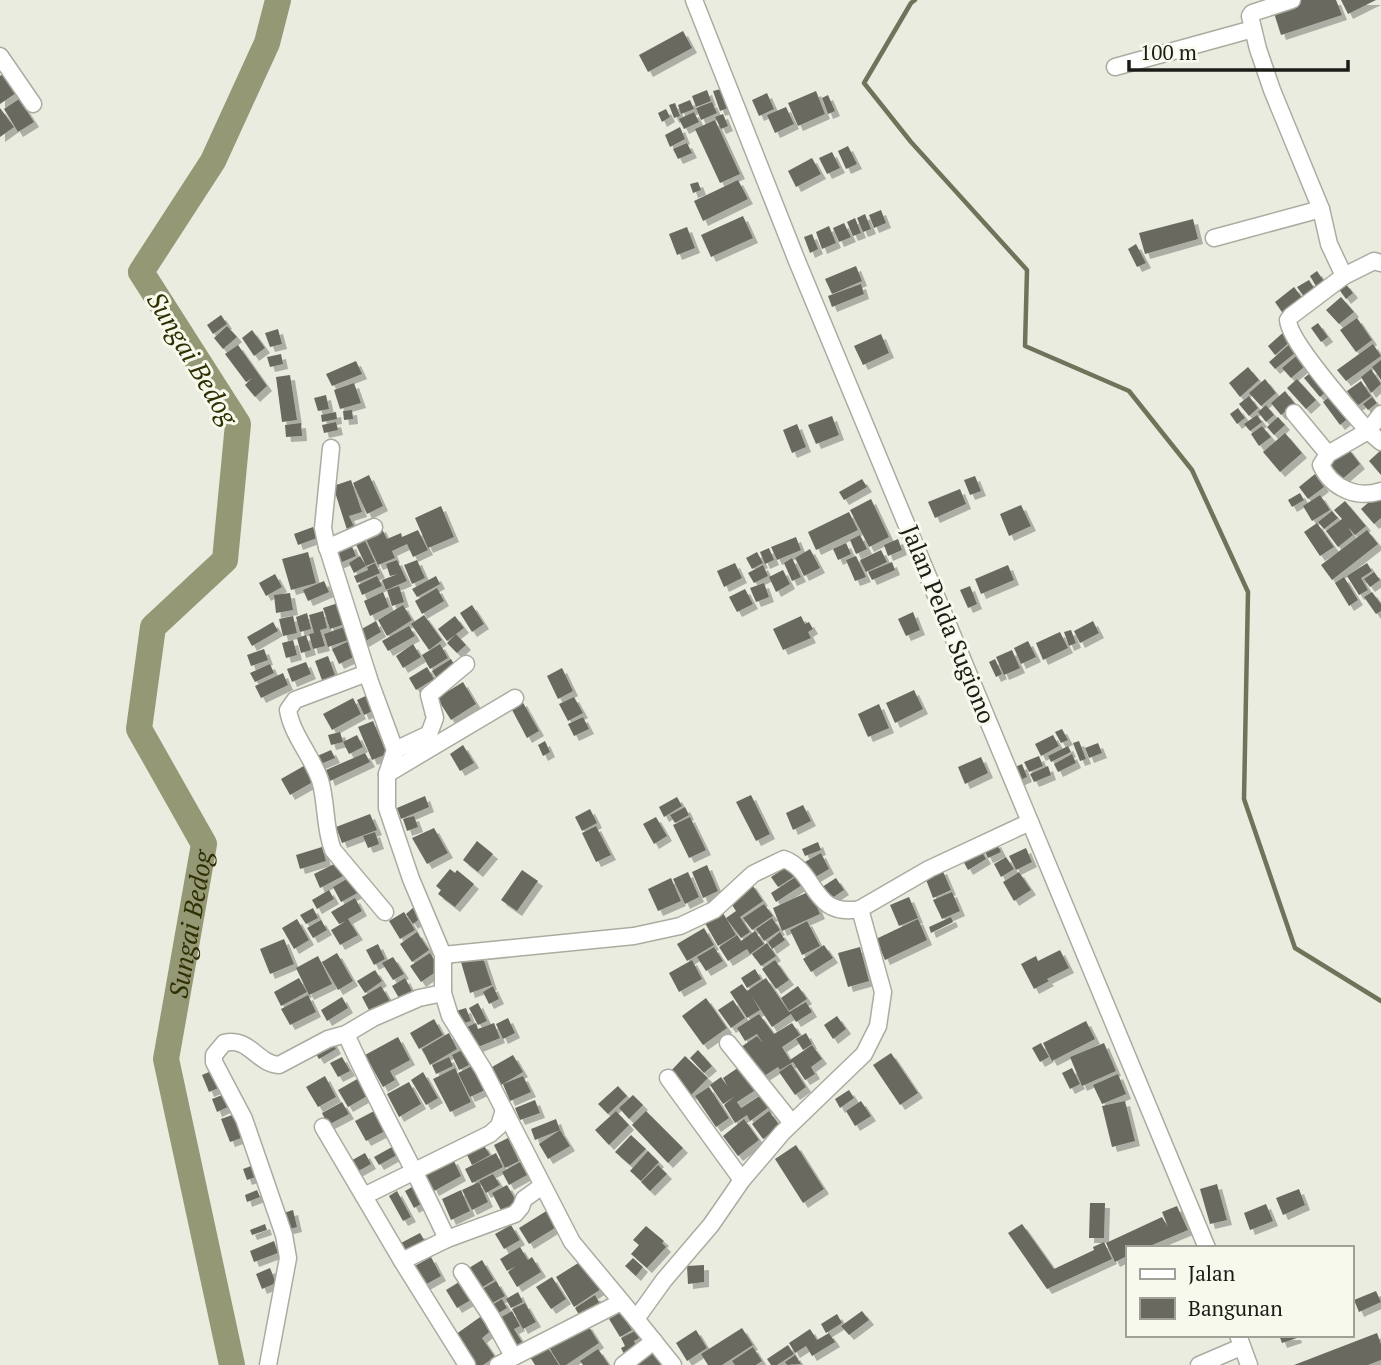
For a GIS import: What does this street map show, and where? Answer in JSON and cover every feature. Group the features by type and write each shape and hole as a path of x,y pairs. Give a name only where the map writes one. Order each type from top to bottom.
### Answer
{"street":[{"name":"Jalan Pelda Sugiono","path":"694,0 797,261 1206,1246"},
{"path":"1292,0 1250,16 1272,90 1321,209 1329,244 1344,276"},
{"path":"1115,67 1253,29"},
{"path":"0,56 33,104"},
{"path":"1214,238 1321,209"},
{"path":"1381,263 1374,261 1344,276 1288,320 1288,327 1303,350 1367,431 1381,442"},
{"path":"1294,413 1328,454"},
{"path":"1381,414 1367,431 1328,454 1321,465 1324,472 1345,490 1368,495 1381,491"},
{"path":"331,448 323,528 327,548 395,750 387,774 387,808 411,879 443,955 443,993 450,1016 483,1069 572,1242 673,1365"},
{"path":"327,548 374,527"},
{"path":"395,750 429,734 435,718 429,695 466,664"},
{"path":"367,673 295,700 288,710 319,777 324,794 328,839 333,850 385,912"},
{"path":"387,774 515,698"},
{"path":"443,955 634,936 680,926 714,910 753,874 784,859 795,863 823,901 835,909 860,909 929,869 1030,822"},
{"path":"636,1319 664,1280 711,1226 742,1180 792,1123 863,1054 878,1026 883,992 860,909"},
{"path":"268,1365 288,1258 284,1235 244,1119 214,1062 214,1055 224,1043 239,1042 266,1062 279,1065 328,1040 346,1034 373,1018 419,998 443,993"},
{"path":"346,1034 447,1239"},
{"path":"727,1043 792,1123"},
{"path":"668,1078 742,1180"},
{"path":"364,1196 490,1134 499,1126 504,1110"},
{"path":"323,1127 467,1365"},
{"path":"402,1261 447,1239 515,1213 521,1208 524,1199 542,1186"},
{"path":"462,1272 492,1318 505,1361 621,1302"},
{"path":"623,1365 654,1341"},
{"path":"1199,1365 1240,1341 1249,1365"}],"building":[{"path":"1301,0 1336,0 1342,15 1281,35 1273,10"},
{"path":"1341,0 1376,0 1348,14"},
{"path":"683,31 692,48 648,72 639,55"},
{"path":"6,72 19,91 0,104 0,76"},
{"path":"721,89 728,108 720,111 713,91"},
{"path":"707,90 711,101 696,107 692,96"},
{"path":"816,91 825,114 798,126 788,103"},
{"path":"767,93 774,109 759,116 752,100"},
{"path":"828,95 835,111 828,114 822,98"},
{"path":"19,99 34,122 18,132 4,109"},
{"path":"690,100 694,109 681,114 678,105"},
{"path":"712,102 717,113 701,120 696,108"},
{"path":"675,103 680,116 674,118 669,105"},
{"path":"786,107 794,124 775,133 767,115"},
{"path":"0,108 14,127 0,137"},
{"path":"666,109 670,117 662,122 658,113"},
{"path":"694,112 699,122 684,129 679,119"},
{"path":"723,114 728,126 721,129 715,117"},
{"path":"715,120 740,174 720,183 695,129"},
{"path":"680,127 685,139 670,147 665,135"},
{"path":"687,143 692,153 678,159 673,149"},
{"path":"848,146 857,164 846,169 838,151"},
{"path":"832,152 840,168 827,174 819,158"},
{"path":"812,158 821,174 796,187 788,171"},
{"path":"738,180 748,199 703,221 694,201"},
{"path":"698,182 701,190 693,193 690,184"},
{"path":"881,210 886,223 874,228 869,215"},
{"path":"865,214 871,229 863,232 857,218"},
{"path":"743,216 753,238 711,257 701,235"},
{"path":"855,218 861,233 853,236 847,222"},
{"path":"1193,219 1198,239 1145,254 1139,233"},
{"path":"844,223 851,237 839,242 833,228"},
{"path":"829,226 836,243 822,249 816,232"},
{"path":"687,227 695,248 677,255 669,234"},
{"path":"812,234 818,249 810,253 804,237"},
{"path":"1136,244 1146,263 1137,267 1128,249"},
{"path":"856,266 862,281 832,294 825,279"},
{"path":"1317,271 1328,287 1320,293 1310,276"},
{"path":"1309,280 1318,294 1307,301 1297,287"},
{"path":"1345,283 1353,293 1346,299 1338,288"},
{"path":"861,284 864,294 832,307 828,296"},
{"path":"1294,287 1306,303 1286,318 1275,302"},
{"path":"1341,297 1354,312 1339,324 1326,310"},
{"path":"221,315 227,324 213,334 207,325"},
{"path":"1357,318 1372,340 1356,352 1340,330"},
{"path":"1318,323 1328,337 1321,342 1311,328"},
{"path":"227,326 237,337 223,349 214,338"},
{"path":"278,329 282,344 270,347 265,333"},
{"path":"252,330 265,348 254,356 242,338"},
{"path":"1286,330 1293,339 1275,355 1268,346"},
{"path":"881,334 889,353 863,365 854,346"},
{"path":"1292,342 1299,350 1275,369 1269,362"},
{"path":"1373,344 1381,356 1346,381 1337,370"},
{"path":"238,345 267,386 255,397 245,385 252,378 246,382 225,354"},
{"path":"1301,352 1310,362 1291,378 1282,368"},
{"path":"281,354 283,364 270,367 267,357"},
{"path":"1381,360 1381,380 1372,367"},
{"path":"356,361 362,374 332,386 326,374"},
{"path":"1248,367 1259,380 1240,397 1229,383"},
{"path":"1371,369 1381,384 1371,393 1361,377"},
{"path":"1314,370 1330,388 1320,397 1304,378"},
{"path":"290,375 297,420 282,422 276,377"},
{"path":"1265,379 1276,393 1261,406 1249,393"},
{"path":"1297,379 1316,400 1306,409 1287,388"},
{"path":"1361,381 1371,396 1357,406 1347,391"},
{"path":"354,383 361,403 340,409 334,390"},
{"path":"1285,391 1295,404 1281,415 1271,403"},
{"path":"1334,393 1351,416 1340,425 1323,402"},
{"path":"326,395 329,409 318,411 314,398"},
{"path":"1249,396 1258,408 1249,416 1239,404"},
{"path":"1372,397 1377,403 1368,410 1363,404"},
{"path":"1266,405 1274,415 1266,422 1258,412"},
{"path":"1238,408 1245,418 1237,424 1230,414"},
{"path":"352,410 353,419 344,420 343,411"},
{"path":"336,412 337,419 322,422 321,415"},
{"path":"1257,415 1262,422 1250,431 1244,424"},
{"path":"832,416 839,435 816,444 808,425"},
{"path":"1278,417 1285,425 1274,435 1267,427"},
{"path":"336,422 338,430 324,433 322,425"},
{"path":"301,423 302,436 286,437 285,425"},
{"path":"797,424 806,447 792,453 783,430"},
{"path":"1262,426 1271,437 1259,446 1251,434"},
{"path":"1285,433 1302,453 1280,472 1263,452"},
{"path":"1347,447 1360,464 1340,481 1326,465"},
{"path":"1381,450 1381,475 1369,461"},
{"path":"1315,474 1324,487 1308,499 1299,487"},
{"path":"369,475 383,506 367,514 353,483"},
{"path":"975,476 981,491 970,495 964,480"},
{"path":"862,479 867,487 844,500 839,492"},
{"path":"351,480 362,512 349,516 357,533 349,536 333,486"},
{"path":"960,489 966,504 935,518 928,502"},
{"path":"1300,493 1304,500 1292,507 1288,500"},
{"path":"1378,494 1381,497 1381,518 1374,524 1361,509"},
{"path":"1320,495 1330,510 1312,521 1303,506"},
{"path":"871,499 889,537 869,547 850,510"},
{"path":"1345,501 1366,526 1355,535 1348,527 1353,535 1338,547 1326,531 1342,519 1334,510"},
{"path":"1021,505 1031,526 1009,536 1000,514"},
{"path":"441,506 454,537 428,548 415,518"},
{"path":"1332,511 1338,518 1324,529 1318,522"},
{"path":"849,512 858,530 816,550 808,532"},
{"path":"1317,523 1334,547 1320,556 1304,532"},
{"path":"313,527 317,538 298,545 294,534"},
{"path":"381,527 387,539 401,533 402,537 418,530 428,550 413,557 407,544 392,551 395,558 378,565 364,535"},
{"path":"1367,530 1378,544 1332,580 1321,565"},
{"path":"362,534 375,562 366,566 353,538"},
{"path":"860,535 867,549 856,554 850,540"},
{"path":"796,537 801,550 777,560 771,547"},
{"path":"898,539 902,550 888,556 884,545"},
{"path":"846,543 851,554 838,560 833,549"},
{"path":"351,544 356,556 335,565 330,553"},
{"path":"769,548 774,560 765,564 760,552"},
{"path":"810,549 820,568 804,576 795,558"},
{"path":"881,550 887,562 866,572 860,560"},
{"path":"308,552 316,583 291,590 282,559"},
{"path":"757,552 763,563 752,569 746,558"},
{"path":"360,556 366,566 354,573 349,563"},
{"path":"856,556 866,577 855,581 846,560"},
{"path":"792,558 801,577 792,581 784,563"},
{"path":"397,560 407,581 386,590 382,580 398,574 390,576 386,564"},
{"path":"417,560 425,578 412,584 404,565"},
{"path":"892,562 895,570 872,580 868,572"},
{"path":"375,563 380,573 357,583 354,576 368,570 367,567"},
{"path":"735,563 742,578 724,587 717,571"},
{"path":"1367,563 1372,571 1361,578 1368,590 1359,595 1347,576"},
{"path":"763,565 768,576 754,583 748,573"},
{"path":"1008,565 1014,580 981,594 975,579"},
{"path":"783,570 790,584 776,592 769,577"},
{"path":"1374,572 1380,580 1370,587 1364,579"},
{"path":"275,574 282,587 266,596 259,583"},
{"path":"377,576 382,586 362,595 358,585"},
{"path":"436,576 440,584 417,597 412,589"},
{"path":"1344,577 1358,600 1349,606 1335,583"},
{"path":"324,581 329,592 308,601 303,590"},
{"path":"764,583 769,597 756,602 750,588"},
{"path":"399,586 404,602 392,606 387,590"},
{"path":"970,586 977,604 968,608 960,590"},
{"path":"437,588 444,601 422,614 415,601"},
{"path":"745,589 753,604 737,612 729,597"},
{"path":"383,592 389,607 370,616 364,601"},
{"path":"1372,592 1381,604 1381,611 1376,614 1364,597"},
{"path":"290,593 293,610 276,613 274,595"},
{"path":"338,603 345,624 330,629 323,608"},
{"path":"403,605 412,620 387,636 378,620"},
{"path":"472,605 484,624 472,632 460,613"},
{"path":"323,611 327,628 320,630 325,646 313,649 309,634 314,633 309,615"},
{"path":"913,612 920,630 906,636 898,619"},
{"path":"307,613 311,629 300,632 296,617"},
{"path":"424,615 442,640 429,650 411,624"},
{"path":"293,616 297,633 283,636 279,619"},
{"path":"455,616 464,628 447,641 438,629"},
{"path":"801,616 805,624 809,622 813,629 808,632 811,638 783,650 773,629"},
{"path":"376,621 381,632 364,642 358,631"},
{"path":"1093,621 1099,633 1080,643 1074,631"},
{"path":"273,622 278,631 252,646 247,637"},
{"path":"347,626 351,639 328,647 324,634"},
{"path":"409,626 415,636 388,651 382,641"},
{"path":"1071,630 1076,643 1069,646 1064,632"},
{"path":"1060,632 1068,648 1043,660 1036,643"},
{"path":"456,634 466,645 457,653 447,643"},
{"path":"306,635 311,650 301,653 297,638"},
{"path":"293,640 297,655 286,658 282,643"},
{"path":"351,640 358,655 339,664 332,649"},
{"path":"1028,641 1036,657 1021,664 1014,648"},
{"path":"413,644 421,657 403,668 396,656"},
{"path":"440,644 448,658 430,669 422,655"},
{"path":"264,649 268,660 251,666 247,655"},
{"path":"1012,650 1020,668 1004,675 996,657"},
{"path":"328,656 336,678 323,683 315,661"},
{"path":"451,659 456,668 437,679 432,671"},
{"path":"995,659 1002,674 996,677 989,662"},
{"path":"306,662 311,674 292,682 287,669"},
{"path":"270,664 274,673 255,682 250,673"},
{"path":"427,667 434,679 416,690 409,678"},
{"path":"562,668 573,691 558,699 547,676"},
{"path":"283,673 288,685 261,698 255,686"},
{"path":"463,682 476,704 451,720 437,698"},
{"path":"914,690 923,709 895,723 886,703"},
{"path":"370,694 377,709 364,715 357,700"},
{"path":"574,697 583,713 568,721 559,704"},
{"path":"353,698 361,714 332,730 323,714"},
{"path":"522,701 539,731 527,738 511,708"},
{"path":"879,704 889,728 868,737 858,714"},
{"path":"583,717 589,729 574,736 568,724"},
{"path":"373,721 387,754 372,760 358,727"},
{"path":"1062,729 1068,740 1061,743 1055,732"},
{"path":"340,732 343,742 331,745 328,735"},
{"path":"357,735 363,747 349,754 343,742"},
{"path":"1053,735 1059,746 1041,756 1035,744"},
{"path":"545,741 550,752 543,756 538,745"},
{"path":"1079,741 1086,759 1080,761 1073,743"},
{"path":"1098,743 1102,753 1089,758 1085,748"},
{"path":"463,745 474,763 460,771 450,754"},
{"path":"1068,746 1071,752 1051,762 1048,756"},
{"path":"331,750 335,758 318,765 315,757"},
{"path":"365,753 370,762 330,781 326,770"},
{"path":"1072,754 1076,763 1058,772 1054,764"},
{"path":"1039,756 1043,766 1029,772 1024,762"},
{"path":"981,757 988,773 965,784 958,767"},
{"path":"309,763 318,779 290,795 281,779"},
{"path":"1022,764 1027,777 1018,781 1013,768"},
{"path":"1048,766 1051,775 1034,782 1030,774"},
{"path":"751,795 770,834 756,841 736,802"},
{"path":"425,796 429,807 401,819 397,808"},
{"path":"677,797 682,806 664,817 659,807"},
{"path":"803,805 811,821 793,830 786,813"},
{"path":"685,807 689,815 675,823 670,815"},
{"path":"590,809 597,823 582,831 575,817"},
{"path":"370,814 377,830 342,843 336,827"},
{"path":"414,816 418,827 407,831 403,819"},
{"path":"656,817 667,836 654,844 643,824"},
{"path":"690,817 706,850 689,858 673,825"},
{"path":"596,826 611,855 596,862 582,833"},
{"path":"434,828 448,853 427,864 412,838"},
{"path":"375,832 379,844 368,848 363,836"},
{"path":"477,841 493,854 478,872 463,860"},
{"path":"818,842 821,850 805,856 802,849"},
{"path":"996,842 1001,852 988,858 983,848"},
{"path":"322,847 326,861 300,869 296,855"},
{"path":"979,847 986,859 968,870 961,857"},
{"path":"1026,848 1032,862 1016,870 1009,856"},
{"path":"821,853 829,869 812,879 803,863"},
{"path":"1006,857 1014,869 1001,877 994,864"},
{"path":"336,863 343,876 320,888 314,874"},
{"path":"707,865 718,891 703,898 692,872"},
{"path":"788,866 795,876 778,887 771,877"},
{"path":"450,869 455,873 457,870 474,884 455,907 438,894 441,890 436,886"},
{"path":"942,869 951,890 933,898 925,877"},
{"path":"522,870 538,881 517,911 501,900"},
{"path":"688,872 699,897 685,904 673,879"},
{"path":"1019,872 1031,890 1014,901 1003,882"},
{"path":"352,876 361,891 341,902 333,887"},
{"path":"797,876 802,885 776,902 771,893"},
{"path":"671,878 681,901 658,911 648,889"},
{"path":"836,878 844,890 829,900 822,887"},
{"path":"751,883 763,901 740,917 750,932 741,938 726,918 736,911 730,902"},
{"path":"329,890 334,899 317,909 312,900"},
{"path":"810,891 820,914 782,931 773,908"},
{"path":"952,892 960,911 942,919 933,900"},
{"path":"909,897 918,918 899,926 890,905"},
{"path":"355,898 362,911 348,919 358,935 340,945 331,930 346,921 339,924 331,912"},
{"path":"764,904 773,916 752,930 743,918"},
{"path":"414,907 421,918 413,924 406,914"},
{"path":"313,908 318,918 306,924 300,915"},
{"path":"404,912 415,930 400,939 389,921"},
{"path":"723,913 736,935 718,946 705,923"},
{"path":"951,917 953,922 931,933 929,927"},
{"path":"772,918 780,930 764,941 756,929"},
{"path":"297,919 309,940 294,949 282,928"},
{"path":"918,919 927,940 885,960 876,939"},
{"path":"321,920 327,930 313,938 307,928"},
{"path":"807,921 820,946 802,955 790,930"},
{"path":"704,928 714,945 687,961 677,944"},
{"path":"755,931 764,944 750,954 747,949 728,961 719,947 737,935 741,941"},
{"path":"417,932 429,950 412,962 400,944"},
{"path":"780,932 785,940 772,949 768,942"},
{"path":"284,939 294,964 270,974 260,949"},
{"path":"767,943 776,956 761,966 752,954"},
{"path":"378,944 385,959 374,965 366,950"},
{"path":"824,945 833,958 811,972 803,959"},
{"path":"714,947 723,961 706,971 697,957"},
{"path":"860,947 869,981 848,987 838,953"},
{"path":"1060,950 1069,968 1034,989 1021,964 1036,956 1038,961"},
{"path":"337,953 353,981 338,990 322,962"},
{"path":"430,953 440,969 421,982 410,966"},
{"path":"482,955 492,985 470,993 461,962"},
{"path":"318,956 332,984 309,995 296,968"},
{"path":"393,957 404,974 393,980 382,963"},
{"path":"692,960 702,979 679,992 669,973"},
{"path":"775,960 789,980 776,989 762,969"},
{"path":"755,969 761,979 747,988 741,978"},
{"path":"375,970 382,981 365,993 357,981"},
{"path":"299,978 307,992 281,1006 274,992"},
{"path":"405,978 412,991 399,998 392,986"},
{"path":"766,978 789,1012 806,1002 812,1012 796,1022 791,1014 772,1027 751,995 760,1010 747,1018 730,992 742,984 747,991"},
{"path":"381,986 390,1001 370,1012 362,997"},
{"path":"493,986 499,999 489,1004 483,992"},
{"path":"798,986 807,999 789,1011 781,998"},
{"path":"308,995 316,1012 290,1025 281,1009"},
{"path":"342,997 348,1008 327,1021 321,1010"},
{"path":"706,998 727,1028 703,1045 682,1016"},
{"path":"733,1000 745,1018 731,1028 718,1010"},
{"path":"478,1003 487,1021 478,1025 469,1008"},
{"path":"466,1008 471,1021 461,1024 456,1011"},
{"path":"759,1014 774,1034 792,1023 800,1035 782,1047 790,1060 812,1045 822,1059 811,1067 815,1074 805,1080 793,1062 780,1070 778,1067 761,1078 741,1047 757,1036 762,1042 757,1034 745,1041 737,1028"},
{"path":"837,1016 846,1029 833,1039 824,1025"},
{"path":"508,1018 515,1033 503,1039 496,1024"},
{"path":"434,1019 443,1035 419,1049 410,1033"},
{"path":"1086,1021 1095,1039 1052,1061 1043,1043"},
{"path":"476,1023 478,1029 494,1023 500,1038 478,1047 467,1027"},
{"path":"449,1033 457,1049 430,1065 422,1049"},
{"path":"806,1033 812,1044 803,1050 796,1039"},
{"path":"398,1037 410,1060 390,1071 395,1080 383,1087 365,1055"},
{"path":"331,1039 336,1049 319,1059 313,1049"},
{"path":"1041,1043 1049,1057 1040,1062 1032,1048"},
{"path":"1104,1043 1116,1071 1082,1086 1070,1057"},
{"path":"462,1050 469,1065 459,1070 452,1055"},
{"path":"698,1050 712,1066 704,1073 690,1058"},
{"path":"891,1053 918,1093 900,1105 873,1065"},
{"path":"513,1055 523,1072 501,1085 492,1067"},
{"path":"685,1056 708,1078 691,1095 668,1074"},
{"path":"342,1057 350,1071 338,1077 330,1063"},
{"path":"449,1057 453,1066 436,1074 432,1065"},
{"path":"791,1064 806,1087 795,1095 779,1072"},
{"path":"742,1065 757,1089 737,1102 741,1108 761,1095 769,1107 750,1121 747,1115 735,1123 724,1105 735,1096 723,1104 710,1085 721,1077 728,1087 723,1078"},
{"path":"472,1066 485,1090 470,1097 458,1073"},
{"path":"455,1068 471,1102 450,1112 433,1079"},
{"path":"1072,1068 1080,1084 1070,1089 1062,1073"},
{"path":"216,1069 223,1086 209,1092 202,1075"},
{"path":"423,1072 438,1098 426,1105 411,1080"},
{"path":"1118,1074 1126,1094 1102,1104 1093,1085"},
{"path":"325,1076 336,1097 318,1107 306,1087"},
{"path":"523,1076 531,1092 510,1101 503,1084"},
{"path":"359,1078 369,1095 348,1107 338,1090"},
{"path":"409,1082 421,1104 399,1117 387,1094"},
{"path":"618,1086 627,1096 608,1114 598,1104"},
{"path":"709,1087 729,1118 716,1127 695,1096"},
{"path":"849,1090 854,1098 840,1108 835,1099"},
{"path":"227,1093 232,1105 217,1112 212,1099"},
{"path":"633,1095 643,1105 629,1119 619,1108"},
{"path":"535,1100 540,1113 520,1120 515,1108"},
{"path":"861,1101 871,1116 855,1126 846,1111"},
{"path":"1125,1101 1135,1141 1112,1147 1102,1106"},
{"path":"342,1102 349,1114 328,1125 322,1113"},
{"path":"376,1110 387,1130 366,1141 355,1121"},
{"path":"616,1111 629,1125 609,1145 595,1130"},
{"path":"646,1111 683,1148 668,1163 632,1125"},
{"path":"769,1111 780,1126 763,1139 752,1124"},
{"path":"235,1114 244,1137 230,1142 221,1119"},
{"path":"556,1119 560,1130 535,1140 531,1129"},
{"path":"744,1119 759,1140 738,1156 723,1136"},
{"path":"560,1130 570,1146 548,1159 539,1144"},
{"path":"631,1135 646,1149 630,1165 615,1152"},
{"path":"508,1138 519,1161 505,1168 494,1145"},
{"path":"483,1144 490,1155 472,1165 466,1153"},
{"path":"796,1145 824,1189 803,1203 775,1159"},
{"path":"392,1147 397,1155 379,1165 374,1157"},
{"path":"648,1151 659,1162 641,1181 630,1171"},
{"path":"365,1153 371,1164 353,1174 347,1163"},
{"path":"496,1153 503,1167 472,1183 465,1169"},
{"path":"453,1159 461,1176 434,1191 425,1173"},
{"path":"520,1162 527,1175 509,1185 502,1172"},
{"path":"254,1165 258,1176 247,1180 243,1169"},
{"path":"658,1165 667,1174 650,1191 641,1182"},
{"path":"493,1174 500,1185 486,1193 479,1181"},
{"path":"479,1182 488,1202 472,1210 462,1190"},
{"path":"1217,1184 1227,1220 1210,1224 1200,1189"},
{"path":"507,1185 519,1206 503,1214 492,1193"},
{"path":"412,1187 421,1204 414,1208 405,1191"},
{"path":"1299,1189 1305,1205 1283,1215 1276,1198"},
{"path":"257,1190 260,1197 247,1202 245,1195"},
{"path":"461,1190 470,1211 451,1220 442,1199"},
{"path":"397,1191 411,1217 403,1221 389,1196"},
{"path":"1090,1203 1105,1203 1104,1238 1089,1238"},
{"path":"1266,1204 1273,1221 1250,1230 1244,1213"},
{"path":"1177,1206 1188,1230 1150,1246 1126,1246 1126,1256 1115,1262 1106,1243 1162,1217 1168,1227 1162,1212"},
{"path":"293,1210 297,1227 285,1230 280,1214"},
{"path":"548,1210 558,1226 529,1244 519,1228"},
{"path":"265,1224 267,1230 252,1235 250,1230"},
{"path":"1022,1224 1054,1269 1094,1250 1093,1247 1104,1242 1112,1259 1047,1289 1008,1233"},
{"path":"511,1225 520,1240 504,1249 495,1234"},
{"path":"646,1226 664,1241 662,1243 666,1247 647,1268 631,1254 639,1245 633,1240"},
{"path":"420,1233 426,1243 407,1254 401,1243"},
{"path":"274,1241 278,1253 254,1262 250,1251"},
{"path":"520,1247 528,1260 532,1257 541,1272 517,1287 508,1272 516,1266 507,1271 500,1259"},
{"path":"431,1257 441,1276 423,1286 413,1267"},
{"path":"633,1258 643,1267 636,1276 625,1266"},
{"path":"482,1260 494,1280 476,1291 464,1271"},
{"path":"583,1260 601,1289 574,1307 556,1277"},
{"path":"704,1265 704,1282 688,1284 687,1266"},
{"path":"270,1268 276,1283 262,1289 256,1274"},
{"path":"552,1277 566,1299 551,1309 536,1287"},
{"path":"464,1279 474,1298 457,1308 446,1290"},
{"path":"496,1281 505,1296 485,1307 477,1292"},
{"path":"1376,1291 1381,1302 1359,1312 1354,1300"},
{"path":"518,1292 523,1302 511,1308 506,1299"},
{"path":"595,1295 601,1306 581,1318 575,1308"},
{"path":"502,1299 507,1308 492,1317 487,1308"},
{"path":"525,1303 536,1322 523,1329 512,1309"},
{"path":"512,1311 520,1326 514,1329 522,1342 512,1348 496,1320"},
{"path":"862,1311 869,1320 849,1335 841,1326"},
{"path":"621,1312 632,1330 620,1337 609,1319"},
{"path":"837,1314 842,1323 826,1333 821,1324"},
{"path":"483,1315 493,1329 482,1338 495,1357 483,1365 472,1365 452,1337"},
{"path":"587,1324 599,1343 566,1365 560,1365 548,1346"},
{"path":"742,1328 753,1345 722,1365 708,1365 701,1354"},
{"path":"810,1329 817,1340 829,1333 835,1342 812,1356 806,1346 795,1353 789,1343"},
{"path":"637,1330 641,1337 634,1341 639,1351 626,1358 621,1348 625,1346 621,1338"},
{"path":"696,1330 707,1348 687,1361 676,1343"},
{"path":"1377,1333 1381,1344 1381,1360 1368,1365 1294,1365"},
{"path":"1280,1337 1297,1337 1297,1338 1282,1343"},
{"path":"788,1345 794,1354 777,1365 771,1365 767,1359"},
{"path":"547,1346 559,1365 535,1365 530,1357"},
{"path":"753,1347 762,1361 756,1365 735,1365 732,1361"},
{"path":"651,1348 661,1365 636,1365"},
{"path":"598,1349 609,1365 583,1365 580,1361"},
{"path":"795,1355 801,1364 787,1365 785,1362"}],"waterway":[{"name":"Sungai Bedog","path":"232,1365 166,1059 204,844 139,729 153,627 225,560 238,424 141,272 213,161 267,43 278,0"},
{"path":"915,0 864,83 911,142 1027,270 1025,346 1129,391 1192,470 1248,592 1244,799 1295,948 1381,1001"}]}
